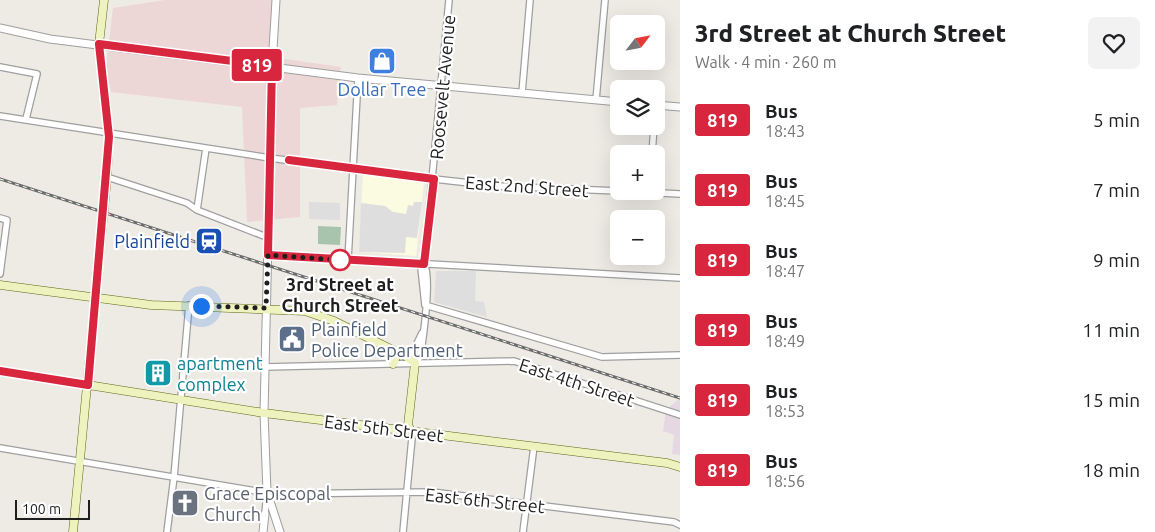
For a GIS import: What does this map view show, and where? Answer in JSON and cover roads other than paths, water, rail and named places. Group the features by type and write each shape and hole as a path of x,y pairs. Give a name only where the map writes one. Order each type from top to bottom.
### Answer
{"main road":[{"path":"73,532 107,177 109,133 99,44 104,0"},
{"path":"0,285 151,305 292,309 320,316 395,351 415,363"},
{"path":"393,364 395,361 395,351"},
{"name":"Roosevelt Avenue","path":"411,431 408,425 415,363"},
{"name":"East 5th Street","path":"0,370 264,413 667,463 680,467"}],"street":[{"path":"264,532 266,492 264,413 266,308 272,66 276,0"},
{"name":"Roosevelt Avenue","path":"415,363 420,356 423,332 425,305 420,276 421,268 424,264 434,179 449,0"},
{"path":"522,93 530,0"},
{"path":"596,100 605,0"},
{"path":"0,28 50,39 358,78 610,101"},
{"path":"0,66 37,74 26,119"},
{"path":"348,260 358,78"},
{"path":"665,106 680,107"},
{"name":"East 2nd Street","path":"0,116 270,158 434,179 497,186 610,191"},
{"path":"198,210 206,148"},
{"path":"107,177 187,203 198,210 269,238"},
{"path":"665,193 680,194"},
{"path":"0,218 7,220 0,274"},
{"path":"268,255 680,278"},
{"path":"167,532 182,400 189,305"},
{"path":"425,305 602,357 680,356"},
{"name":"East 4th Street","path":"265,367 514,360 680,415"},
{"name":"Roosevelt Avenue","path":"403,532 412,438 411,431"},
{"path":"523,532 534,446"},
{"name":"East 6th Street","path":"0,448 274,494 407,494 432,492 674,522 680,525"},
{"path":"266,492 280,532"}],"railway":[{"path":"0,179 680,398"}],"place":[{"name":"Dollar Tree","path":"382,61"},
{"name":"Plainfield","path":"209,241"},
{"name":"3rd Street at Church Street","path":"340,260"},
{"name":"Plainfield Police Department","path":"292,339"},
{"name":"apartment complex","path":"158,373"},
{"name":"Grace Episcopal Church","path":"185,503"}]}
